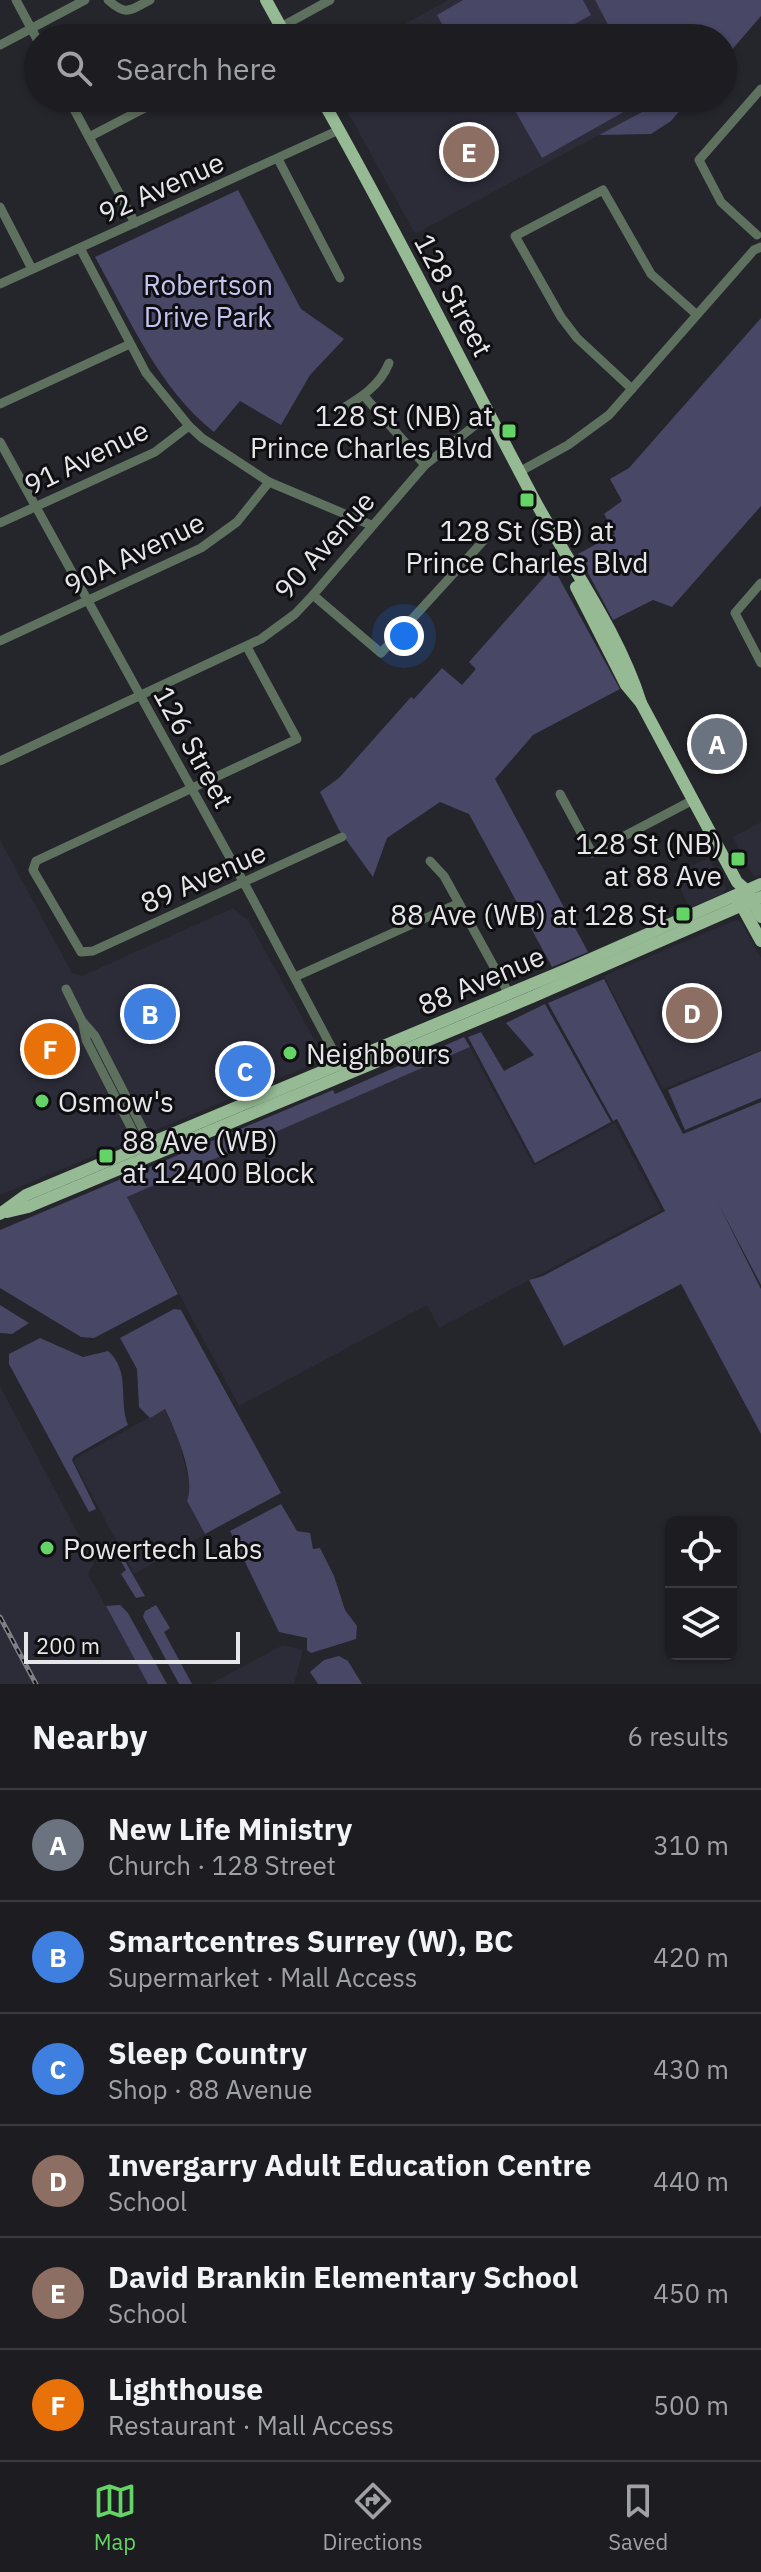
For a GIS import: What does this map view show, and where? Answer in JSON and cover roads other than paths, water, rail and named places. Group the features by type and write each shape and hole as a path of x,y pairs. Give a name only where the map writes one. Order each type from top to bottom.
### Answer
{"main road":[{"path":"266,0 280,24"},
{"name":"128 Street","path":"329,112 542,515 634,680 641,703 693,800 746,896 761,917"},
{"name":"88 Avenue","path":"148,1151 26,1195 0,1214 28,1207 148,1151 746,896 761,884"},
{"name":"128 Street","path":"746,896 761,941"},
{"name":"88 Avenue","path":"343,1069 509,994 746,896"}],"street":[{"path":"16,0 29,24"},
{"path":"39,24 85,0"},
{"path":"108,0 117,9 127,11 150,0"},
{"path":"296,24 330,0"},
{"path":"0,45 24,32"},
{"path":"519,472 579,438 609,415 758,242 721,202 699,160 761,89"},
{"path":"76,112 135,223"},
{"path":"89,137 137,112"},
{"name":"92 Avenue","path":"0,284 339,130"},
{"path":"278,159 340,278"},
{"path":"632,389 577,338 561,317 515,236 603,190 651,274 696,314"},
{"path":"0,207 32,269"},
{"path":"80,248 156,388 189,426 269,482 371,525"},
{"path":"0,404 130,344"},
{"path":"340,410 364,396 384,376 389,363"},
{"path":"364,396 425,465"},
{"name":"90 Avenue","path":"0,761 247,647 295,614 425,465 489,414"},
{"name":"91 Avenue","path":"0,523 155,452 189,426"},
{"name":"126 Street","path":"0,442 244,883 343,1069"},
{"name":"90A Avenue","path":"0,641 216,539 248,510 269,482"},
{"path":"313,595 380,658 485,539"},
{"path":"761,583 735,613 761,663"},
{"path":"192,789 297,739 247,647"},
{"name":"89 Avenue","path":"192,789 36,861 33,870 81,952 93,951 342,837"},
{"path":"560,794 592,853 693,800"},
{"path":"430,861 444,876 509,994"},
{"path":"295,977 459,903"},
{"path":"66,989 82,1021 86,1040 148,1151"}],"railway":[{"path":"0,1617 36,1684"}],"place":[{"name":"David Brankin Elementary School","path":"469,152"},
{"name":"128 St (NB) at Prince Charles Blvd","path":"509,431"},
{"name":"128 St (SB) at Prince Charles Blvd","path":"527,500"},
{"name":"New Life Ministry","path":"717,744"},
{"name":"128 St (NB) at 88 Ave","path":"738,859"},
{"name":"88 Ave (WB) at 128 St","path":"683,914"},
{"name":"Invergarry Adult Education Centre","path":"692,1013"},
{"name":"Smartcentres Surrey (W), BC","path":"150,1014"},
{"name":"Lighthouse","path":"50,1049"},
{"name":"Neighbours","path":"290,1053"},
{"name":"Sleep Country","path":"245,1071"},
{"name":"Osmow's","path":"42,1101"},
{"name":"88 Ave (WB) at 12400 Block","path":"106,1156"},
{"name":"Powertech Labs","path":"47,1548"}],"park label":[{"name":"Robertson Drive Park","path":"208,300"}]}
